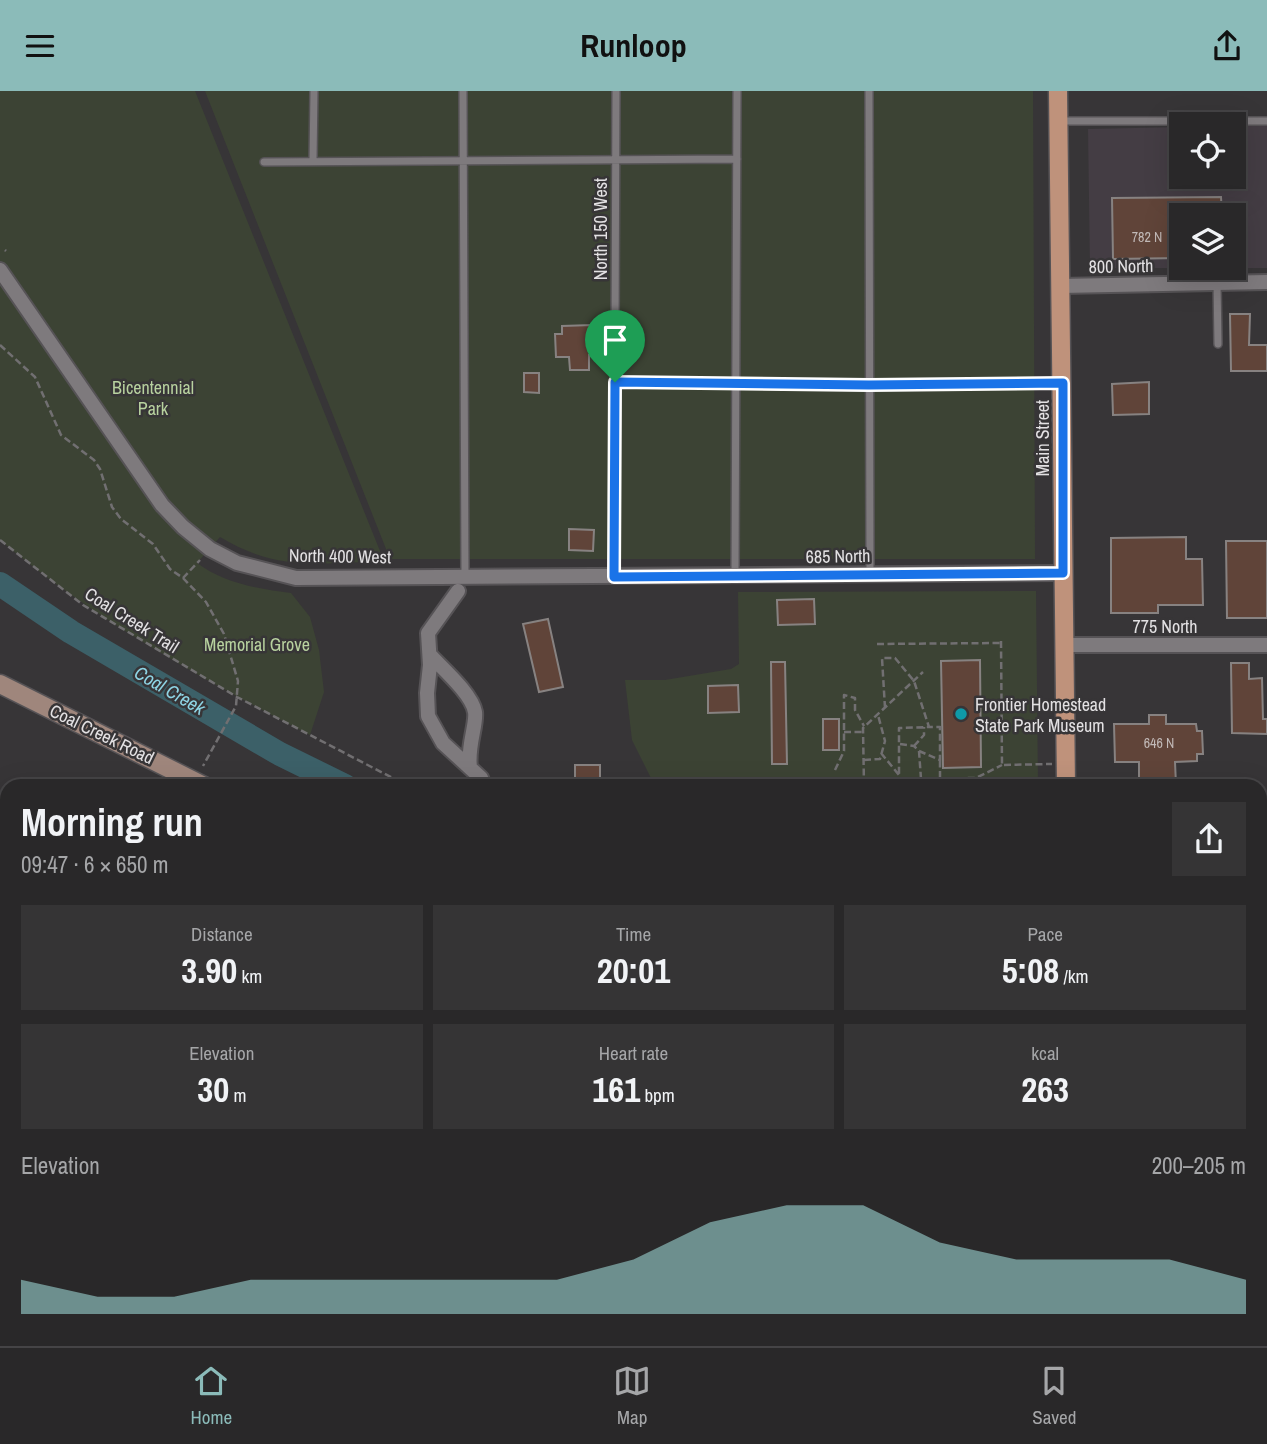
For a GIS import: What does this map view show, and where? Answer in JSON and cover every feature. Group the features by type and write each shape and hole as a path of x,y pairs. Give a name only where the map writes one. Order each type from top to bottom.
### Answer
{"main road":[{"name":"Main Street","path":"1058,91 1066,779"},
{"name":"Coal Creek Road","path":"0,684 197,779"}],"street":[{"name":"North 400 West","path":"0,270 162,505 209,549 237,563 296,578 465,575 614,577"},
{"name":"800 North","path":"1060,286 1267,282"},
{"name":"685 North","path":"614,577 1063,573"},
{"path":"458,591 428,633 428,716 443,743 470,767 479,779"},
{"name":"775 North","path":"1064,645 1267,645"},
{"path":"430,655 467,696 475,712 468,751 470,767"}],"lane":[{"path":"313,160 314,91"},
{"path":"463,91 465,575"},
{"name":"North 150 West","path":"614,577 616,91"},
{"path":"736,577 737,91"},
{"path":"869,91 870,575"},
{"path":"1058,121 1267,121"},
{"path":"264,162 737,159"},
{"path":"1217,283 1218,344"},
{"path":"615,382 869,385 1063,383"}],"path":[{"path":"0,345 35,377 61,435 94,460 116,513 153,544 170,569 183,578 206,602 223,634 237,681 236,706 210,753 199,779"},
{"name":"Coal Creek Trail","path":"0,540 83,605 237,697 395,779"},
{"path":"183,578 209,549"},
{"path":"877,644 1001,642 1002,765"},
{"path":"885,708 882,658 895,658 914,681 927,727 914,746"},
{"path":"864,779 865,727 923,672"},
{"path":"835,771 844,751 844,695 855,698 855,710 865,727"},
{"path":"864,760 880,759 884,736 878,715"},
{"path":"900,777 899,728 940,727 940,778"},
{"path":"844,732 863,732"},
{"path":"899,743 914,746 940,760"},
{"path":"919,751 921,779"},
{"path":"881,754 900,777"},
{"path":"893,779 976,778 1002,765 1065,764"}],"shaded area":[{"path":"1246,126 1267,126 1267,268 1246,268 1246,203 1169,203 1169,268 1090,268 1088,129 1169,127 1169,189 1246,189"}],"green space":[{"name":"Bicentennial Park","path":"0,91 195,91 384,561 319,564 281,561 261,556 220,537 197,563 230,580 291,593 310,617 319,650 324,692 310,735 229,692 111,622 0,540"},
{"path":"205,91 1033,91 1035,559 390,559"},
{"path":"1036,591 1038,779 652,779 632,740 625,680 665,680 731,669 739,664 738,592"}],"building":[{"path":"1221,197 1221,203 1169,203 1169,258 1113,259 1112,198"},
{"path":"1230,314 1250,314 1249,345 1267,345 1267,371 1231,371"},
{"path":"592,325 589,370 570,370 569,357 556,357 555,334 562,334 562,326"},
{"path":"524,373 539,373 539,393 524,392"},
{"path":"1149,382 1149,414 1113,415 1112,384"},
{"path":"569,529 594,530 593,551 569,550"},
{"path":"1186,537 1186,559 1202,559 1203,605 1158,605 1158,613 1111,613 1111,538"},
{"path":"1226,541 1267,541 1267,618 1227,618"},
{"path":"814,599 815,624 778,625 777,600"},
{"path":"548,619 563,687 539,692 523,624"},
{"name":"Frontier Homestead State Park Museum","path":"980,660 981,767 943,768 941,661"},
{"path":"771,662 785,662 787,764 772,764"},
{"path":"1231,663 1249,663 1249,679 1262,678 1263,719 1267,719 1267,734 1232,733"},
{"path":"738,685 739,712 708,713 708,686"},
{"path":"1149,715 1166,715 1166,724 1196,724 1197,731 1202,731 1203,754 1197,754 1197,761 1175,762 1176,779 1139,779 1139,762 1115,762 1114,724 1149,724"},
{"path":"823,719 839,719 839,750 823,750"},
{"path":"575,765 600,765 600,779 575,779"}],"waterway":[{"name":"Coal Creek","path":"0,584 71,632 280,754 331,779"}],"place":[{"name":"Frontier Homestead State Park Museum","path":"961,714"}],"route":[{"path":"615,382 869,385 1063,383 1063,573 614,577 615,382"}],"park label":[{"name":"Memorial Grove","path":"257,644"}]}
